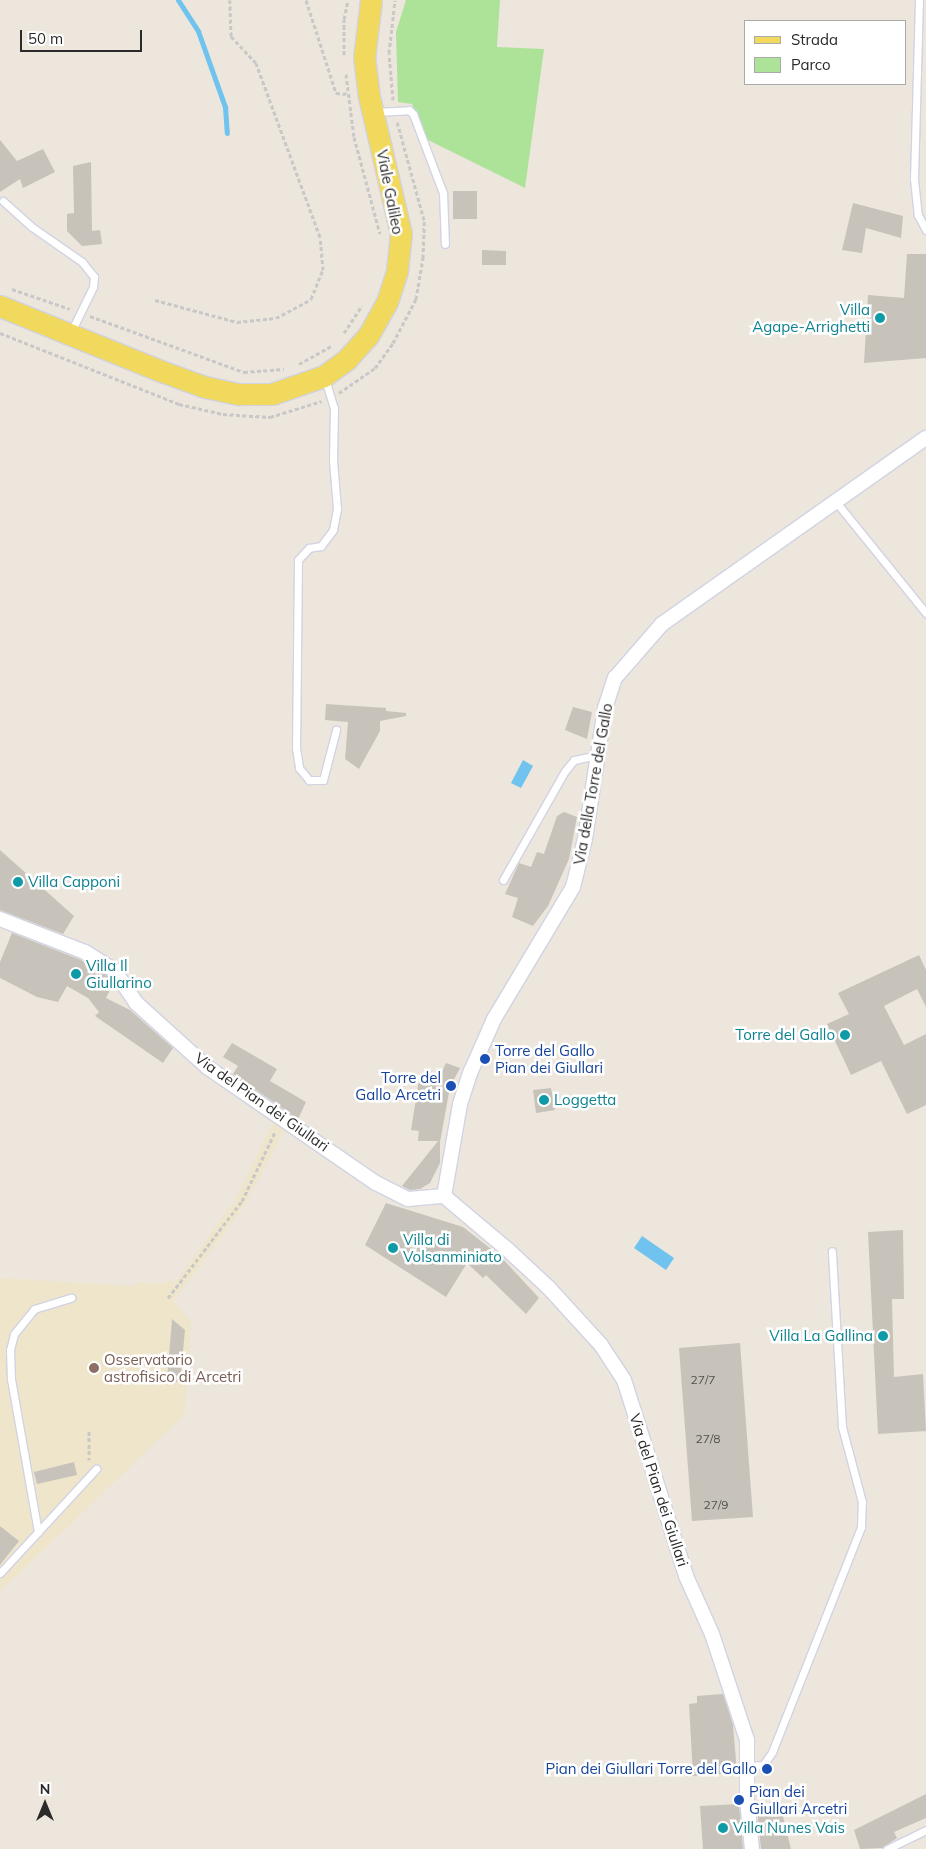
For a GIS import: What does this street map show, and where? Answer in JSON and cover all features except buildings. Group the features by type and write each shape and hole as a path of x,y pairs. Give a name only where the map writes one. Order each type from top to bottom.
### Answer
{"main road":[{"name":"Viale Galileo","path":"4,297 70,333 205,387 239,394 272,394 324,376 348,359 368,336 387,302 397,272 401,234 371,105 364,58 371,0"}],"street":[{"name":"Via della Torre del Gallo","path":"444,1196 460,1104 477,1055 494,1020 573,887 585,839 604,708 615,678 662,624 926,438"},
{"name":"Via del Pian dei Giullari","path":"1,923 86,952 114,970 136,1003 207,1067 376,1183 408,1199 444,1196 507,1249 548,1287 601,1345 624,1380 686,1576 733,1691 747,1740 752,1849"}],"lane":[{"path":"919,0 914,179 918,215 926,230"},
{"path":"371,105 394,110 409,110 413,114 443,193 445,244"},
{"path":"4,201 32,226 82,262 94,277 93,287 70,333"},
{"path":"324,376 332,397 337,510 333,530 321,546 309,548 298,560 296,748 304,777 323,780 336,730"},
{"path":"836,502 926,613"},
{"path":"503,880 565,771 574,760 598,755"},
{"path":"748,1766 763,1765 772,1752 861,1527 862,1502 842,1427 832,1251"},
{"path":"38,1532 11,1379 10,1350 14,1334 34,1310 71,1298"},
{"path":"0,1573 96,1469"},
{"path":"887,1849 926,1830"}],"path":[{"path":"155,300 237,322 276,318 310,299 323,270 320,237 256,63 231,36 230,0"},
{"path":"306,0 336,93 347,94 371,105"},
{"path":"344,57 344,19 348,0"},
{"path":"0,334 179,404 223,414 270,417 332,397 375,368 393,343 416,299 423,258 424,220 394,110 389,53 396,0"},
{"path":"345,66 347,94 354,137 381,236"},
{"path":"4,297 80,313 244,372 289,369 337,343"},
{"path":"343,334 364,302"},
{"path":"168,1298 242,1201 276,1128"},
{"path":"89,1431 89,1463"}],"shaded area":[{"name":"Osservatorio astrofisico di Arcetri","path":"275,1119 286,1127 245,1205 173,1302 191,1321 185,1414 0,1592 0,1278 134,1286 138,1282 159,1284 171,1280 175,1283 236,1199"}],"green space":[{"path":"406,0 500,0 497,47 544,49 525,188 428,140 412,104 398,102 396,32"}],"water":[{"path":"523,760 533,766 521,788 511,783"},
{"path":"642,1236 674,1258 666,1270 634,1248"}],"waterway":[{"path":"178,0 198,31 225,107 227,133"}],"place":[{"name":"Villa Agape-Arrighetti","path":"880,318"},
{"name":"Villa Capponi","path":"18,882"},
{"name":"Villa Il Giullarino","path":"76,974"},
{"name":"Torre del Gallo","path":"845,1035"},
{"name":"Torre del Gallo Pian dei Giullari","path":"485,1059"},
{"name":"Torre del Gallo Arcetri","path":"451,1086"},
{"name":"Loggetta","path":"544,1100"},
{"name":"Villa di Volsanminiato","path":"393,1248"},
{"name":"Villa La Gallina","path":"883,1336"},
{"name":"Osservatorio astrofisico di Arcetri","path":"94,1368"},
{"name":"Pian dei Giullari Torre del Gallo","path":"767,1769"},
{"name":"Pian dei Giullari Arcetri","path":"739,1800"},
{"name":"Villa Nunes Vais","path":"723,1828"}]}
